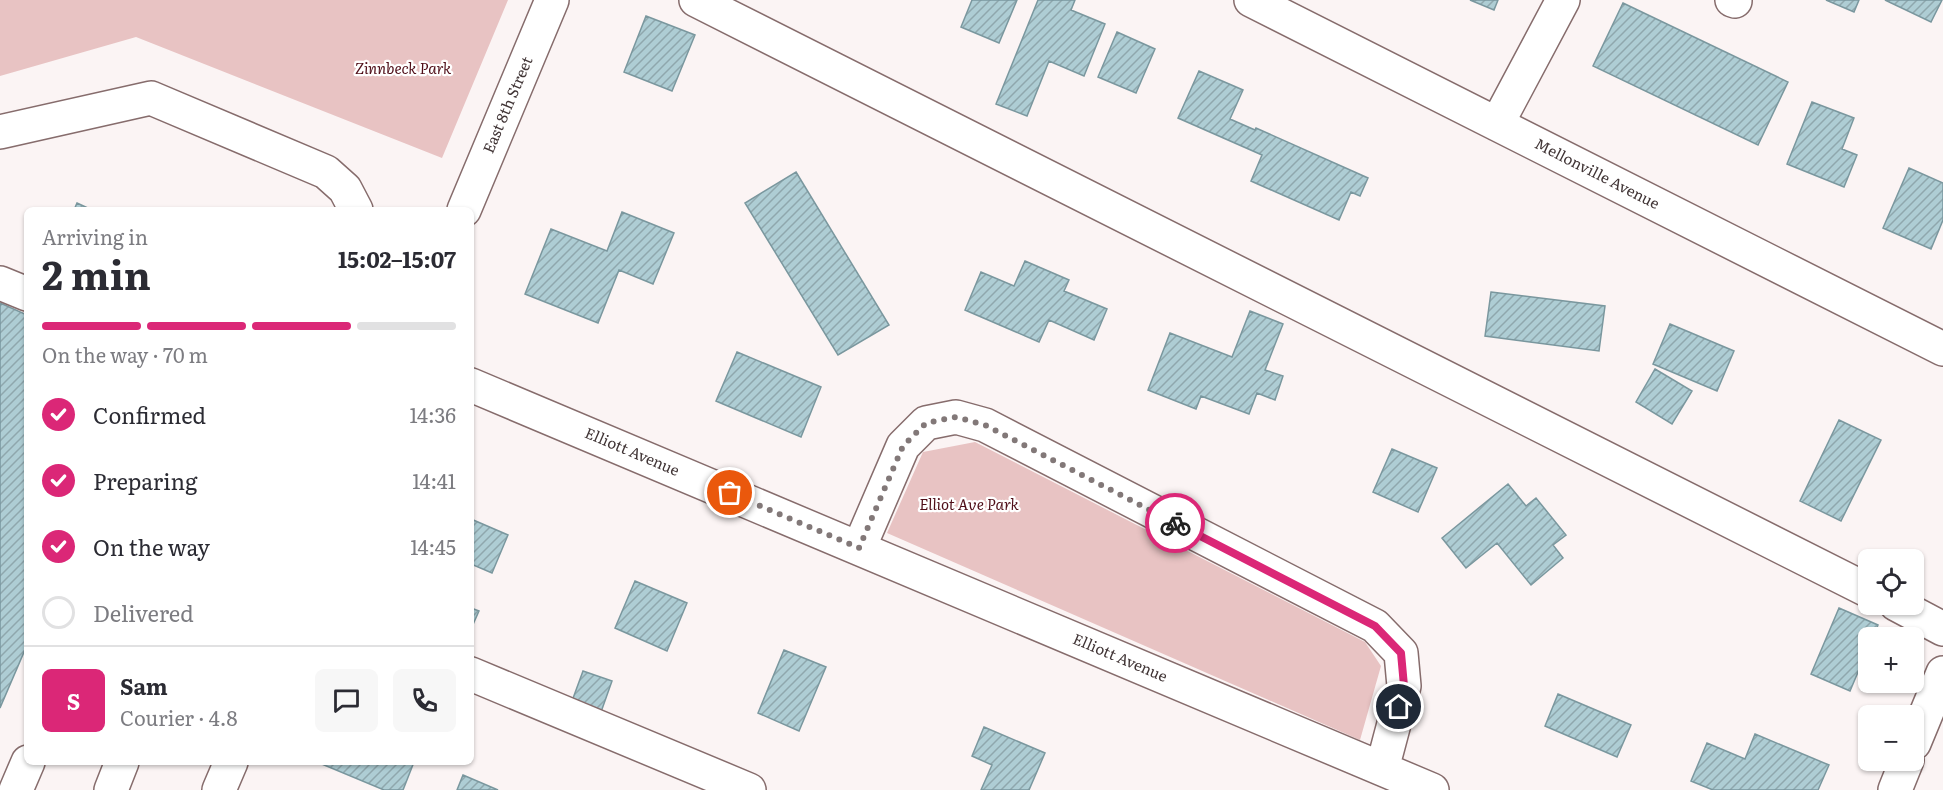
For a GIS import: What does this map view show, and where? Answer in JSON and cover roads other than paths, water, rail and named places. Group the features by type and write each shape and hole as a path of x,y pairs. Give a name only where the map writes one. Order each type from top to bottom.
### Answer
{"street":[{"name":"East 8th Street","path":"465,207 552,0"},
{"path":"696,0 1858,585"},
{"name":"Mellonville Avenue","path":"1251,0 1943,349"},
{"path":"1497,124 1563,0"},
{"path":"0,132 151,98 326,172 345,189 354,207"},
{"path":"0,283 24,293"},
{"name":"Elliott Avenue","path":"474,386 1432,790"},
{"path":"859,548 903,446 926,423 956,417 985,425 1375,626 1401,653 1404,686 1382,769"},
{"path":"1917,615 1943,629"},
{"path":"1924,719 1943,673"},
{"path":"474,675 748,790"},
{"path":"16,790 27,765"},
{"path":"111,790 122,765"},
{"path":"219,790 230,765"},
{"path":"1895,790 1903,771"}],"park label":[{"name":"Zinnbeck Park","path":"403,69"},
{"name":"Elliot Ave Park","path":"969,505"}]}
